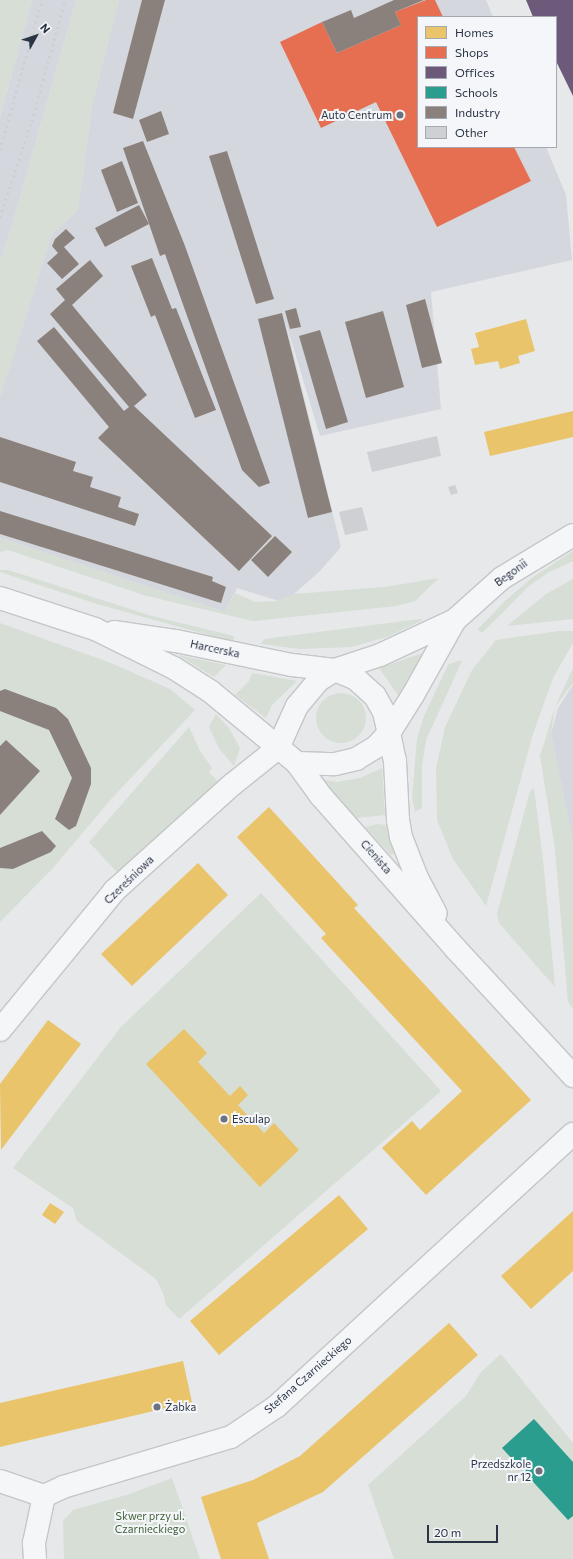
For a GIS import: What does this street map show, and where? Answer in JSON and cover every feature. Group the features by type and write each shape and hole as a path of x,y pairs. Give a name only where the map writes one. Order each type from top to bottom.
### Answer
{"street":[{"name":"Begonii","path":"335,670 398,648 455,620 502,578 573,535"},
{"name":"Harcerska","path":"0,598 95,629 174,668 210,691 278,748"},
{"name":"Begonii","path":"389,733 455,620"},
{"name":"Harcerska","path":"95,629 176,641 292,666 335,670"},
{"path":"335,670 356,679 375,696 384,712 389,733 376,747 356,759 335,764 297,763 278,748 297,706 319,680 335,670"},
{"name":"Cienista","path":"389,733 395,761 398,820 401,837 417,878 456,949"},
{"name":"Czereśniowa","path":"0,1030 114,891 233,784 278,748"},
{"name":"Cienista","path":"297,763 321,796 456,949 573,1076"},
{"name":"Stefana Czarnieckiego","path":"44,1496 63,1487 231,1437 277,1406 573,1134"},
{"path":"0,1481 44,1496 34,1543 35,1559"}],"shaded area":[{"path":"32,0 76,0 14,219 0,261 0,117"},
{"path":"119,0 486,0 493,16 417,16 417,148 546,148 566,195 572,260 431,292 441,409 320,436 285,320 341,547 319,572 294,594 279,601 237,588 225,612 0,538 0,397 52,234 78,210 92,104"},
{"path":"573,685 573,842 551,734 558,708"}],"green space":[{"path":"0,0 32,0 0,117"},
{"path":"76,0 119,0 92,104 78,210 52,234 0,397 0,261 14,219"},
{"path":"0,538 225,612 235,593 255,602 279,601 294,594 385,587 439,578 415,601 396,606 253,621 147,596 8,550 0,552"},
{"path":"573,551 573,561 549,572 529,586 482,633 478,629 505,601 533,577"},
{"path":"0,570 8,570 152,616 234,636 233,642 97,604 0,572"},
{"path":"573,579 573,619 507,626 546,594"},
{"path":"420,619 423,620 387,637 351,647 300,649 261,644 264,639"},
{"path":"0,623 111,663 170,689 195,710 113,797 52,869 0,922"},
{"path":"559,631 573,631 573,643 553,678 533,734 486,906 453,859 437,820 436,769 445,727 472,670 496,640"},
{"path":"423,653 400,698 379,668"},
{"path":"178,655 226,665 214,677"},
{"path":"457,661 462,661 426,740 422,766 422,808 415,812 412,798 417,739 424,716 448,665"},
{"path":"573,668 573,683 555,707"},
{"path":"252,673 297,681 272,705 266,718 235,695 249,681"},
{"path":"341,693 351,695 359,700 364,708 366,718 364,728 359,736 351,741 341,743 331,741 323,736 318,728 316,718 318,708 323,700 331,695"},
{"path":"555,707 551,734 573,842 573,1008 568,1002 555,849 540,756"},
{"path":"216,714 229,728 240,748 234,766 220,750 209,727"},
{"path":"189,727 200,751 212,768 209,772 219,783 117,872 89,842"},
{"path":"382,768 385,815 356,818 325,783 325,780 337,782 360,778"},
{"path":"534,788 543,860 555,987 499,923 497,914 530,791"},
{"path":"377,824 386,825 394,854 391,855 365,827"},
{"path":"261,893 441,1091 179,1319 166,1305 163,1293 156,1279 77,1221 73,1208 13,1168 121,1027"},
{"path":"501,1354 573,1443 573,1559 394,1559 368,1485 466,1396 481,1372"},
{"name":"Skwer przy ul. Czarnieckiego","path":"172,1478 200,1559 64,1559 63,1521 73,1510 130,1494"}],"building: Homes":[{"path":"526,319 535,351 518,356 520,363 500,369 498,361 475,365 471,349 479,347 475,333"},
{"path":"573,411 573,437 490,456 484,432"},
{"path":"269,807 358,905 354,908 531,1100 426,1195 382,1148 412,1121 420,1130 462,1091 321,938 326,934 237,837"},
{"path":"198,863 228,895 132,986 101,954"},
{"path":"48,1020 81,1044 1,1150 0,1084"},
{"name":"Esculap","path":"184,1029 207,1053 198,1062 230,1096 240,1086 248,1095 238,1105 264,1133 274,1123 299,1150 260,1187 146,1064"},
{"path":"339,1195 368,1229 219,1355 190,1321"},
{"path":"50,1203 64,1212 55,1224 42,1215"},
{"path":"573,1211 573,1271 531,1309 501,1276"},
{"path":"449,1323 478,1355 323,1492 257,1523 269,1559 221,1559 201,1497 253,1480 300,1456"},
{"path":"183,1361 192,1402 0,1447 0,1403"}],"building: Shops":[{"name":"Auto Centrum","path":"426,0 435,0 443,16 417,16 417,148 514,148 531,181 437,227 376,102 321,128 280,42 322,22 337,53 401,25 395,12"}],"building: Offices":[{"path":"526,0 573,0 573,96 557,63 557,16 533,16"}],"building: Schools":[{"path":"534,1419 573,1462 573,1516 568,1520 502,1448"}],"building: Industry":[{"path":"142,0 165,0 133,119 113,113"},
{"path":"394,0 424,0 395,12 401,25 337,53 322,22 351,10 354,18"},
{"path":"161,111 169,134 147,142 139,120"},
{"path":"143,141 185,246 270,483 259,487 242,470 165,254 160,256 123,148"},
{"path":"227,151 274,299 256,304 209,156"},
{"path":"122,161 138,203 117,212 101,170"},
{"path":"139,205 149,224 105,247 95,228"},
{"path":"66,229 75,238 64,247 79,264 62,279 47,263 58,253 52,246 55,239"},
{"path":"152,258 172,309 176,308 216,410 195,418 155,315 151,317 131,266"},
{"path":"90,260 103,276 72,305 147,395 134,406 272,536 239,571 98,438 109,427 37,341 54,327 124,411 129,407 50,314 65,300 56,289"},
{"path":"425,299 442,363 422,368 406,305"},
{"path":"296,308 301,327 290,329 285,311"},
{"path":"383,311 404,387 366,398 345,322"},
{"path":"282,313 332,512 308,518 258,319"},
{"path":"320,330 348,422 326,429 299,336"},
{"path":"0,437 76,462 73,471 93,477 90,487 121,497 118,507 139,514 135,526 0,482"},
{"path":"0,511 213,577 212,581 226,587 221,603 0,534"},
{"path":"275,536 292,552 268,577 251,560"},
{"path":"5,689 56,708 68,719 91,768 91,784 76,826 69,830 55,819 72,778 49,730 0,711 0,691"},
{"path":"6,740 40,771 0,815 0,746"},
{"path":"42,831 56,846 51,852 13,869 0,868 0,848"}],"building: Other":[{"path":"437,436 441,456 372,472 367,452"},
{"path":"455,485 458,493 451,495 448,487"},
{"path":"362,507 368,530 345,535 339,512"}],"railway":[{"path":"0,150 42,0"},
{"path":"0,217 32,121 65,0"}],"place":[{"name":"Auto Centrum","path":"400,115"},
{"name":"Esculap","path":"224,1119"},
{"name":"Żabka","path":"157,1407"},
{"name":"Przedszkole nr 12","path":"539,1471"}]}
